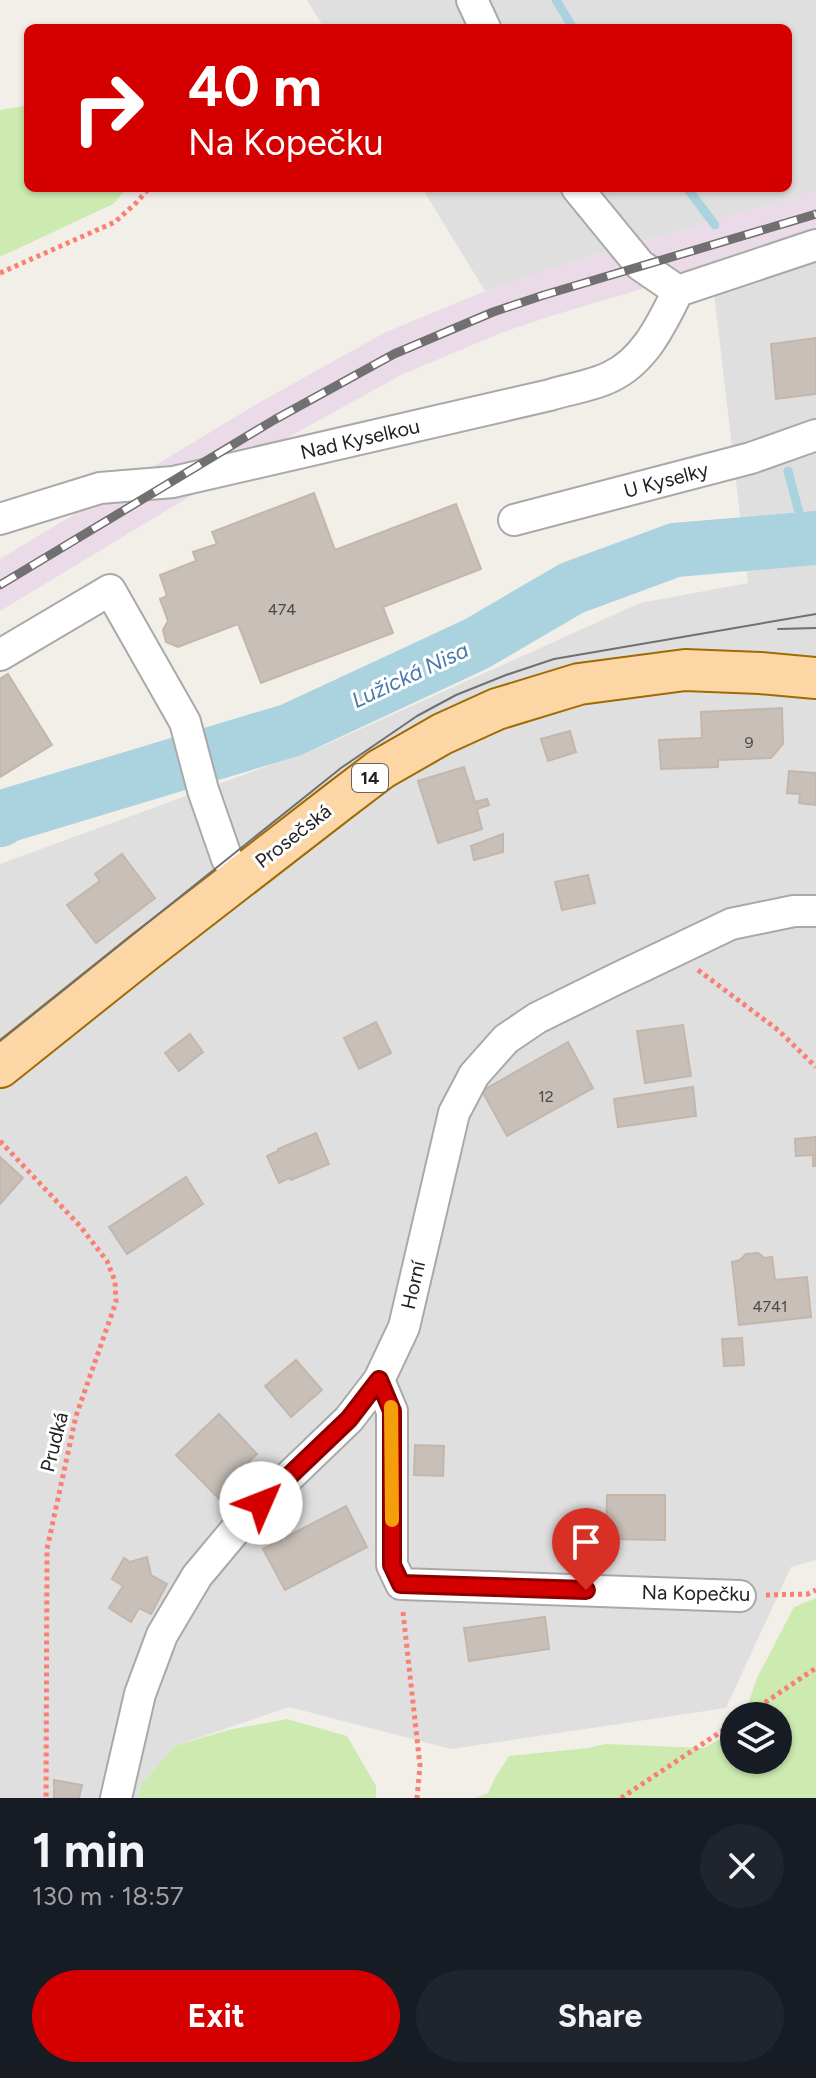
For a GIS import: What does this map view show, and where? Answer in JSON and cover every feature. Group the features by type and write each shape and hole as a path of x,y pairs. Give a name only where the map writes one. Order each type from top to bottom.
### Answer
{"main road":[{"name":"Prosečská","path":"0,1067 381,769 428,741 497,709 579,684 685,670 816,678"}],"street":[{"path":"472,0 483,24"},
{"path":"580,192 640,265 678,291 816,245"},
{"name":"Nad Kyselkou","path":"0,519 100,488 173,482 550,395 610,377 633,362 655,336 678,291"},
{"name":"U Kyselky","path":"514,520 751,458 816,435"},
{"path":"0,655 110,590 185,722 203,790 227,859 241,876"},
{"name":"Horní","path":"116,1798 140,1694 162,1635 197,1576 243,1521 349,1419 379,1380 404,1327 454,1113 474,1075 506,1039 537,1018 731,924 794,911 816,911"},
{"path":"379,1380 392,1411 392,1565 401,1584"},
{"name":"Na Kopečku","path":"401,1584 740,1596"}],"path":[{"path":"0,273 115,222 146,192"},
{"path":"676,951 778,1030 816,1067"},
{"name":"Prudká","path":"0,1141 80,1226 107,1261 115,1281 116,1302 76,1416 47,1549 46,1798"},
{"path":"401,1584 420,1766 417,1798"},
{"name":"Na Kopečku","path":"740,1596 808,1594 816,1590"},
{"path":"766,1702 816,1668"},
{"path":"621,1798 720,1732"}],"shaded area":[{"path":"307,0 816,0 816,191 485,291 424,192 792,192 792,24 322,24"},
{"path":"816,191 816,237 551,316 501,333 403,374 285,439 0,611 0,559 262,401 384,333 536,273"},
{"path":"816,237 816,1560 791,1567 729,1702 720,1702 720,1709 451,1749 289,1707 175,1746 142,1783 138,1798 0,1798 0,864 325,745 640,603 748,583 711,268"}],"green space":[{"path":"24,106 24,192 124,192 113,204 0,257 0,110"},
{"path":"816,1598 816,1798 475,1798 488,1793 509,1756 606,1744 703,1748 720,1739 720,1774 792,1774 792,1702 749,1702 757,1678 794,1607"},
{"path":"287,1719 347,1736 376,1786 376,1798 138,1798 142,1783 175,1746 228,1730"}],"building":[{"path":"816,338 816,394 776,399 771,344"},
{"path":"314,493 335,550 456,504 481,569 383,607 393,633 261,683 238,624 178,647 166,642 163,630 168,621 160,599 167,596 160,575 196,561 193,552 217,544 212,532"},
{"path":"8,674 52,745 0,777 0,679"},
{"path":"782,708 783,744 771,758 718,760 718,767 661,769 659,740 702,738 701,712"},
{"path":"570,731 576,752 548,761 541,739"},
{"path":"464,767 475,802 487,799 489,805 477,809 482,829 438,843 418,781"},
{"path":"789,771 816,773 816,805 799,803 800,794 787,793"},
{"path":"503,834 503,852 474,860 471,846"},
{"path":"122,854 155,898 96,943 67,905 100,881 95,874"},
{"path":"588,875 595,903 562,910 555,882"},
{"path":"376,1022 391,1053 359,1069 344,1038"},
{"path":"683,1025 691,1076 645,1083 637,1031"},
{"path":"190,1034 203,1052 179,1071 165,1053"},
{"path":"568,1042 593,1088 507,1136 482,1091"},
{"path":"693,1087 696,1116 618,1127 614,1099"},
{"path":"316,1133 329,1164 279,1183 267,1156"},
{"path":"816,1137 816,1166 813,1166 813,1155 796,1156 795,1139"},
{"path":"0,1157 23,1178 0,1204"},
{"path":"186,1177 203,1204 127,1254 109,1227"},
{"path":"758,1253 765,1258 772,1257 775,1280 807,1277 811,1317 739,1325 732,1262 746,1254"},
{"path":"742,1338 744,1365 724,1366 722,1339"},
{"path":"296,1360 322,1390 291,1417 265,1386"},
{"path":"219,1414 257,1454 237,1473 254,1490 232,1512 176,1455"},
{"path":"415,1445 444,1446 443,1476 414,1475"},
{"path":"607,1495 665,1495 665,1540 606,1539"},
{"path":"346,1506 367,1547 285,1590 263,1549"},
{"path":"147,1557 151,1575 167,1584 151,1614 139,1608 131,1622 109,1608 123,1586 112,1579 124,1558 130,1562"},
{"path":"545,1617 549,1649 469,1661 464,1628"},
{"path":"54,1780 82,1785 79,1798 54,1798"}],"waterway":[{"path":"556,0 571,24"},
{"path":"690,192 715,225"},
{"path":"788,471 806,539"},
{"name":"Lužická Nisa","path":"0,820 291,730 476,644 572,588 675,550 816,538"}],"tram line":[{"path":"0,1041 341,768 417,716 456,695 554,659 816,614"},
{"path":"778,629 816,628"}],"railway":[{"path":"0,585 274,420 394,354 493,312 544,295 816,214"}],"slow traffic":[{"path":"391,1407 392,1520"}],"route":[{"path":"261,1503 349,1419 379,1380 392,1411 392,1565 401,1584 586,1590"}]}
